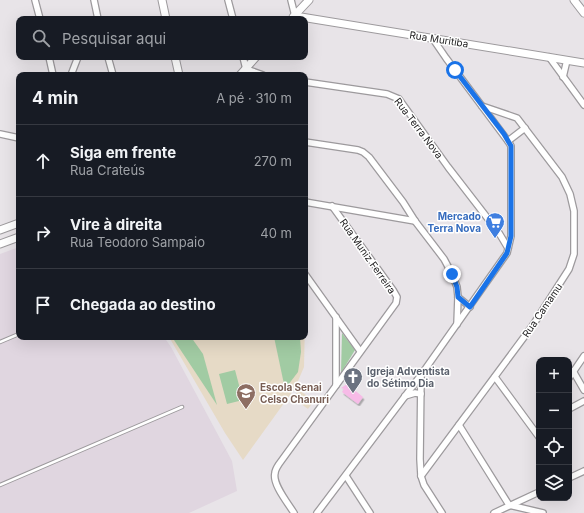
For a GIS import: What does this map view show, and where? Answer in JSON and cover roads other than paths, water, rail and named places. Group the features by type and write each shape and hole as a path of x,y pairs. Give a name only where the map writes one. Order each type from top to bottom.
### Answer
{"street":[{"path":"35,0 39,16"},
{"path":"94,0 97,16"},
{"path":"162,0 165,16"},
{"path":"228,0 232,16"},
{"path":"291,0 293,16"},
{"path":"294,16 309,0"},
{"path":"574,0 584,13"},
{"name":"Rua Muritiba","path":"308,19 584,63"},
{"path":"317,513 421,375 507,253 511,236 511,146 433,39"},
{"path":"549,57 584,105"},
{"path":"50,60 52,72"},
{"path":"72,72 77,60"},
{"path":"109,60 112,72"},
{"path":"176,60 178,72"},
{"path":"244,60 246,69"},
{"path":"243,72 254,60"},
{"path":"563,77 567,60"},
{"path":"246,69 254,72"},
{"name":"Rua Terra Nova","path":"308,82 387,94 399,99 448,167 499,233 508,248"},
{"name":"Rua Camamu","path":"421,476 496,377 533,325 565,276 574,254 574,211 570,194 562,177 517,118 482,105"},
{"path":"508,141 525,128"},
{"path":"0,133 16,137"},
{"path":"308,143 363,152 403,202 415,221 444,259 457,287 457,324"},
{"path":"308,202 415,221"},
{"name":"Rua Muniz Ferreira","path":"294,513 274,479 278,464 396,303 397,297 332,206"},
{"path":"0,230 16,224"},
{"path":"499,233 511,236"},
{"path":"0,244 16,238"},
{"path":"308,278 360,351"},
{"path":"458,297 470,307"},
{"path":"336,317 336,386"},
{"path":"572,374 584,356"},
{"path":"574,372 584,390"},
{"path":"421,375 421,476 424,485 442,513"},
{"path":"496,377 536,427"},
{"path":"405,396 415,393 421,394"},
{"path":"572,407 584,401"},
{"path":"459,425 509,505 543,513"},
{"path":"572,476 584,470"},
{"path":"346,476 370,513"},
{"path":"494,513 536,493"}],"lane":[{"path":"0,342 16,335"},
{"path":"0,485 182,408"}],"place":[{"name":"Mercado Terra Nova","path":"495,239"},
{"name":"Igreja Adventista do Sétimo Dia","path":"353,394"},
{"name":"Escola Senai Celso Chanuri","path":"246,410"}]}
